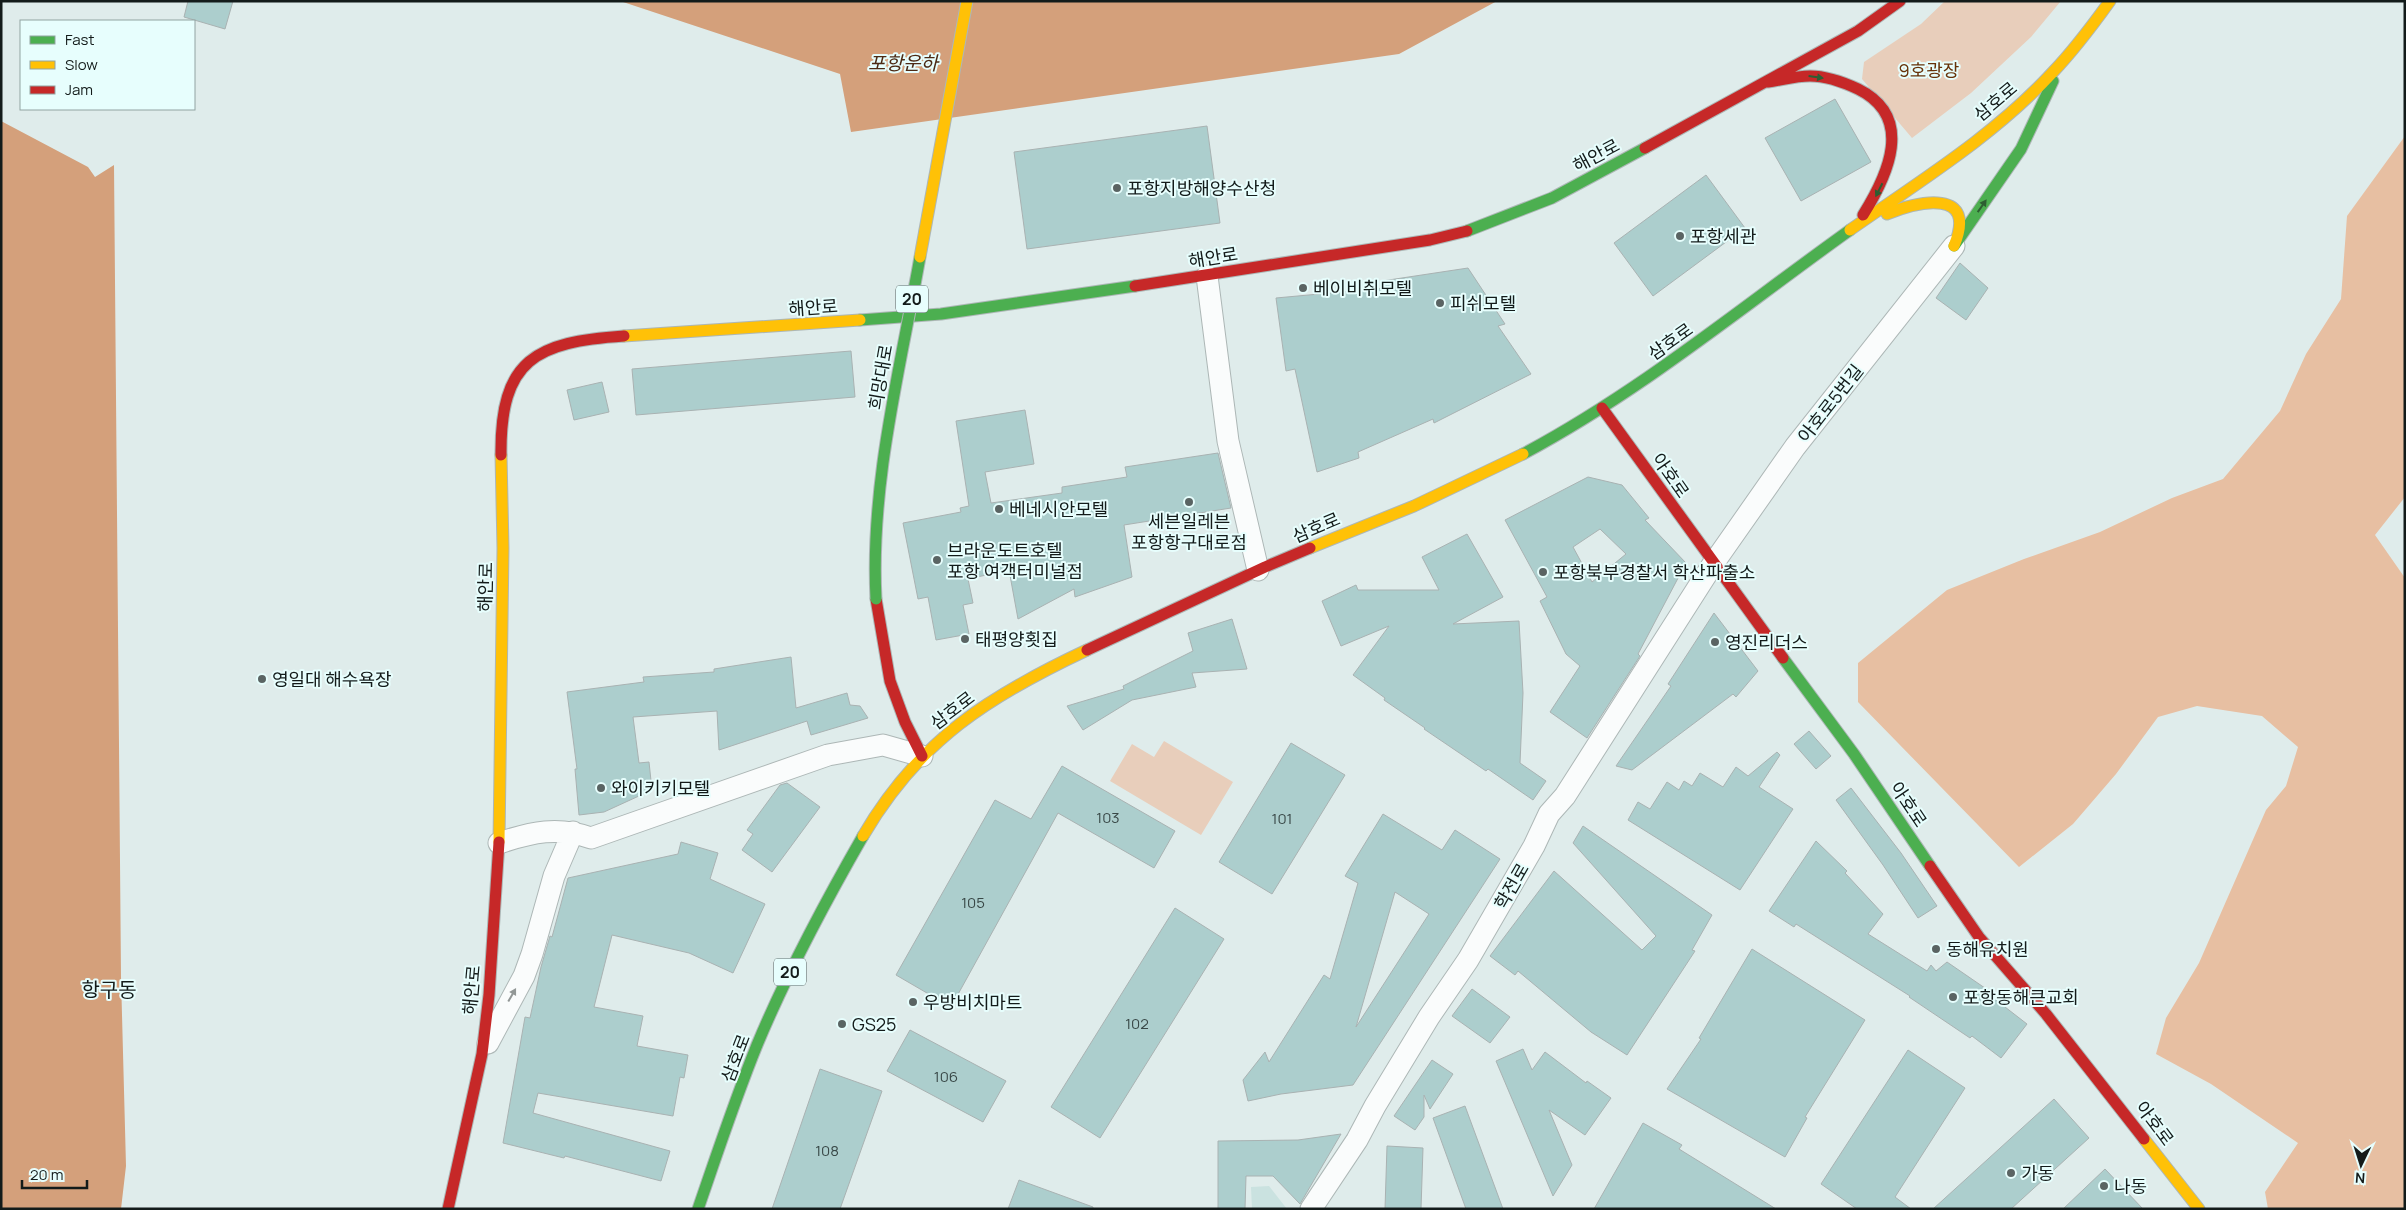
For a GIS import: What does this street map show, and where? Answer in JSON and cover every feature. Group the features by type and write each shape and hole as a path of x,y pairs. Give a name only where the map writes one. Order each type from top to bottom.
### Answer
{"main road":[{"name":"희망대로","path":"922,756 905,722 890,681 876,598 874,559 880,479 967,1"},
{"name":"해안로","path":"448,1209 482,1054 499,843 503,548 501,431 503,408 508,391 524,366 536,355 554,346 575,340 941,314 1207,276 1430,240 1492,223 1552,198 1768,82 1858,31 1900,1"},
{"name":"삼호로","path":"698,1209 756,1047 798,954 868,827 895,788 922,756 963,722 1021,684 1061,662 1258,570 1434,497 1505,462 1602,408 1696,345 1742,309 1986,132 2058,69 2084,39 2110,1"},
{"path":"1954,246 2021,149 2058,69"},
{"path":"1768,82 1810,76 1838,81 1858,88 1876,100 1886,111 1892,126 1890,163 1876,196 1856,226"},
{"path":"1856,226 1917,203 1930,200 1942,202 1952,207 1958,216 1960,228 1954,246"},
{"name":"아호로","path":"1602,408 1713,564 1854,754 1979,937 2046,1014 2199,1209"}],"street":[{"name":"아호로5번길","path":"1713,564 1795,447 1954,246"},
{"path":"1207,276 1228,441 1258,570"},
{"name":"학전로","path":"1311,1209 1357,1140 1375,1106 1424,1026 1468,960 1534,846 1549,814 1565,796 1713,564"},
{"path":"499,843 533,832 573,832 592,838 828,755 883,745 922,756"},
{"path":"482,1054 527,969 554,876 573,832"}],"shaded area":[{"path":"2405,136 2405,497 2375,535 2405,578 2405,1209 2268,1209 2265,1192 2298,1143 2211,1084 2156,1054 2166,1018 2199,963 2266,810 2286,786 2298,747 2262,716 2197,706 2158,717 2116,774 2073,824 2019,867 1858,702 1858,663 1947,590 2024,559 2100,532 2172,498 2223,479 2280,411 2306,354 2341,299 2347,216"},
{"path":"1269,1186 1287,1209 1252,1209 1251,1187"}],"green space":[{"name":"9호광장","path":"1945,1 2061,1 2031,37 1971,93 1912,138 1862,79 1864,62 1921,24"},
{"path":"1164,741 1233,782 1201,835 1110,781 1132,744 1154,757"}],"water":[{"name":"포항운하","path":"620,1 1497,1 1399,54 851,132 840,74"},
{"path":"1,121 88,167 95,177 114,165 121,977 126,1166 121,1209 1,1209"}],"building":[{"path":"188,1 233,1 225,29 184,17"},
{"path":"1835,99 1871,162 1801,201 1765,138"},
{"name":"포항지방해양수산청","path":"1207,126 1220,223 1027,249 1014,152"},
{"name":"포항세관","path":"1706,175 1745,228 1653,296 1614,243"},
{"path":"1960,263 1988,288 1966,320 1936,298"},
{"path":"1468,268 1505,324 1498,326 1531,374 1434,423 1433,419 1358,452 1359,458 1317,472 1295,369 1286,371 1276,298 1384,288 1382,281"},
{"path":"851,351 855,397 636,415 632,369"},
{"path":"602,382 609,412 574,420 567,390"},
{"path":"1025,410 1034,464 985,472 991,503 1062,493 1062,487 1127,477 1125,467 1218,453 1231,508 1124,525 1132,577 1075,597 1074,589 1018,619 1009,570 968,579 973,603 963,605 969,634 936,640 928,597 918,599 903,523 961,512 960,508 969,506 956,421"},
{"path":"1588,477 1622,485 1649,518 1645,520 1686,563 1638,654 1640,656 1587,738 1550,712 1580,666 1566,654 1540,601 1547,597 1505,520","holes":["1600,529 1626,554 1592,582 1573,547"]},
{"path":"1467,534 1503,597 1453,624 1519,621 1523,693 1520,763 1546,781 1533,800 1424,729 1353,675 1389,626 1341,646 1322,601 1356,585 1358,590 1439,590 1422,557"},
{"name":"영진리더스","path":"1714,613 1758,671 1736,697 1733,694 1632,770 1616,766 1671,686 1668,684"},
{"path":"1232,619 1247,669 1192,673 1196,687 1132,700 1083,730 1067,706 1124,689 1123,686 1193,651 1188,633"},
{"path":"791,657 796,708 847,693 850,705 860,706 868,718 811,735 807,721 719,750 717,711 633,717 639,763 649,762 652,790 604,812 579,815 575,769 577,769 567,692 644,682 643,677 714,672 714,669"},
{"path":"1809,731 1831,756 1816,769 1794,744"},
{"path":"1291,743 1345,775 1272,894 1219,862"},
{"path":"1777,752 1780,755 1759,787 1793,809 1740,890 1628,820 1638,802 1650,809 1667,782 1679,790 1684,781 1692,786 1700,773 1723,787 1736,767 1748,776"},
{"path":"1062,766 1175,831 1154,868 1058,813 951,1007 896,975 995,800 1031,819"},
{"path":"787,783 820,807 772,872 742,850 753,834 747,830 780,785"},
{"path":"1851,788 1901,853 1937,906 1918,918 1883,865 1836,800"},
{"path":"1383,814 1442,850 1455,830 1500,859 1353,1085 1281,1094 1248,1101 1243,1080 1265,1052 1269,1062 1324,975 1330,979 1358,883 1345,876","holes":["1395,892 1429,914 1356,1027"]},
{"path":"1583,826 1712,915 1692,950 1695,951 1627,1055 1591,1032 1518,971 1515,975 1490,956 1554,871 1642,950 1656,936 1573,843"},
{"path":"1816,841 1847,871 1845,873 1883,914 1868,934 1927,971 1931,965 1936,971 1947,962 1998,997 1996,1000 2027,1024 2001,1058 1972,1036 1970,1038 1910,996 1796,924 1794,927 1769,911"},
{"path":"681,842 718,853 710,879 765,904 733,973 689,953 612,935 594,1007 643,1016 637,1046 688,1055 684,1078 680,1077 673,1116 538,1093 533,1113 670,1151 661,1181 565,1156 564,1158 503,1143 525,1017 530,1018 541,967 550,936 552,937 568,878 678,854"},
{"path":"1175,908 1224,939 1100,1138 1051,1107"},
{"path":"1752,949 1865,1020 1805,1117 1807,1118 1785,1157 1667,1089 1701,1039 1699,1038"},
{"path":"1472,989 1510,1017 1490,1043 1452,1016"},
{"path":"910,1030 1006,1081 983,1122 887,1071"},
{"path":"1523,1049 1532,1070 1545,1052 1586,1083 1587,1081 1611,1098 1585,1135 1549,1110 1572,1165 1553,1196 1496,1061"},
{"path":"1908,1050 1965,1088 1895,1197 1911,1209 1857,1209 1821,1184"},
{"path":"1432,1060 1453,1074 1430,1109 1424,1095 1424,1117 1415,1130 1394,1116"},
{"path":"820,1069 882,1091 840,1209 772,1209"},
{"name":"가동","path":"2054,1099 2089,1138 2011,1209 1933,1209"},
{"path":"1465,1106 1503,1209 1466,1209 1433,1118"},
{"path":"1643,1123 1682,1145 1679,1149 1776,1209 1594,1209"},
{"path":"1341,1134 1300,1204 1273,1176 1246,1176 1245,1209 1218,1209 1218,1141 1298,1140"},
{"path":"1387,1146 1423,1148 1421,1209 1385,1209"},
{"name":"나동","path":"2105,1169 2143,1209 2063,1209"},
{"path":"1019,1180 1093,1207 1093,1209 1008,1209"}],"traffic: fast":[{"path":"1954,246 2021,149 2053,81"},
{"path":"1467,231 1552,198 1645,148"},
{"path":"1523,454 1609,403 1650,376 1850,230"},
{"path":"876,599 875,556 882,470 888,427 920,257"},
{"path":"860,320 941,314 1135,286"},
{"path":"1783,658 1854,754 1930,866"},
{"path":"698,1209 757,1045 807,939 863,836"}],"traffic: slow":[{"path":"920,257 967,1"},
{"path":"1850,230 1930,175 2007,116 2061,64 2110,1"},
{"path":"1887,214 1914,205 1929,203 1942,203 1952,207 1958,215 1959,227 1954,246"},
{"path":"624,336 860,320"},
{"path":"1310,548 1414,506 1523,454"},
{"path":"499,842 503,548 501,455"},
{"path":"863,836 885,802 908,773 959,724 1019,685 1087,650"},
{"path":"2144,1139 2199,1209"}],"traffic: jam":[{"path":"1645,148 1858,31 1900,1"},
{"path":"1768,82 1794,77 1823,77 1847,84 1876,101 1886,115 1891,131 1891,148 1881,182 1863,215"},
{"path":"1135,286 1430,240 1467,231"},
{"path":"501,455 502,423 507,397 516,377 529,362 546,351 568,344 624,336"},
{"path":"1602,408 1783,658"},
{"path":"1087,650 1310,548"},
{"path":"876,599 890,681 905,722 922,756"},
{"path":"448,1209 482,1054 489,995 499,842"},
{"path":"1930,866 1979,937 2046,1014 2144,1139"}],"place":[{"name":"포항지방해양수산청","path":"1117,188"},
{"name":"포항세관","path":"1680,236"},
{"name":"베이비취모텔","path":"1303,288"},
{"name":"피쉬모텔","path":"1440,303"},
{"name":"세븐일레븐 포항항구대로점","path":"1189,502"},
{"name":"베네시안모텔","path":"999,509"},
{"name":"브라운도트호텔 포항 여객터미널점","path":"937,560"},
{"name":"포항북부경찰서 학산파출소","path":"1543,572"},
{"name":"태평양횟집","path":"965,639"},
{"name":"영진리더스","path":"1715,642"},
{"name":"영일대 해수욕장","path":"262,679"},
{"name":"와이키키모텔","path":"601,788"},
{"name":"동해유치원","path":"1936,949"},
{"name":"포항동해큰교회","path":"1953,997"},
{"name":"우방비치마트","path":"913,1002"},
{"name":"GS25","path":"842,1024"},
{"name":"가동","path":"2011,1173"},
{"name":"나동","path":"2104,1186"}],"district":[{"name":"항구동","path":"109,989"}]}
